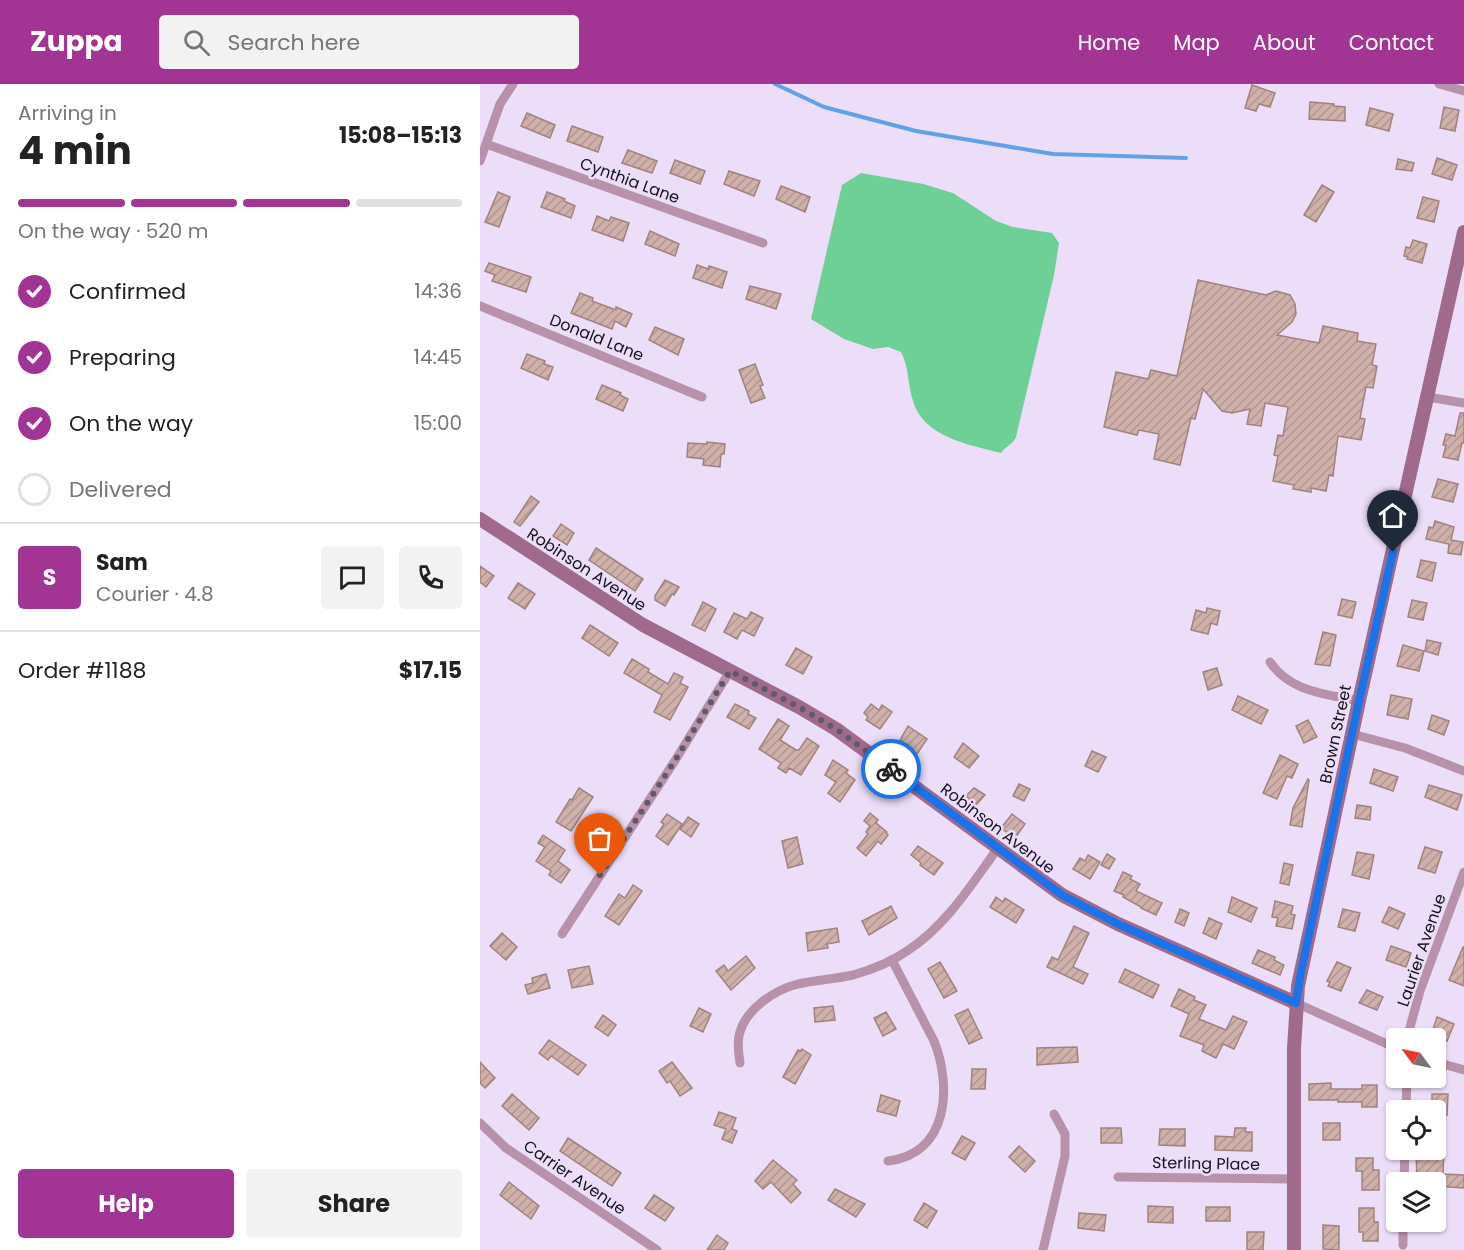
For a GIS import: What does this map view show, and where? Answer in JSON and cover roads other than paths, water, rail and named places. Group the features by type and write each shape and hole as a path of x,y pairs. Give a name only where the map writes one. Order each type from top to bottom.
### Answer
{"street":[{"path":"480,161 500,104 513,84"},
{"path":"1438,84 1464,91"},
{"name":"Cynthia Lane","path":"486,144 763,243"},
{"name":"Brown Street","path":"1294,1250 1294,1048 1296,1003 1301,972 1359,701 1461,259 1464,232"},
{"name":"Donald Lane","path":"480,306 702,397"},
{"path":"1428,397 1464,403"},
{"name":"Robinson Avenue","path":"480,519 620,611 836,729 1062,895 1097,914 1386,1044"},
{"path":"1270,662 1280,675 1296,686 1359,701"},
{"path":"562,934 676,759 730,671"},
{"path":"1352,734 1405,748 1464,771"},
{"path":"740,1063 738,1045 742,1026 758,1005 796,984 855,974 907,952 937,927 998,848"},
{"name":"Laurier Avenue","path":"1410,1028 1420,991 1464,872"},
{"path":"888,1161 906,1158 923,1147 929,1140 940,1117 944,1082 942,1062 934,1041 892,960"},
{"path":"1446,1065 1464,1070"},
{"path":"1043,1250 1065,1156 1065,1134 1054,1114"},
{"name":"Carrier Avenue","path":"480,1123 510,1151 657,1250"},
{"name":"Sterling Place","path":"1118,1177 1294,1179"},
{"path":"1403,1232 1403,1245"}],"waterway":[{"path":"775,84 824,107 916,131 1053,154 1186,158"}]}
